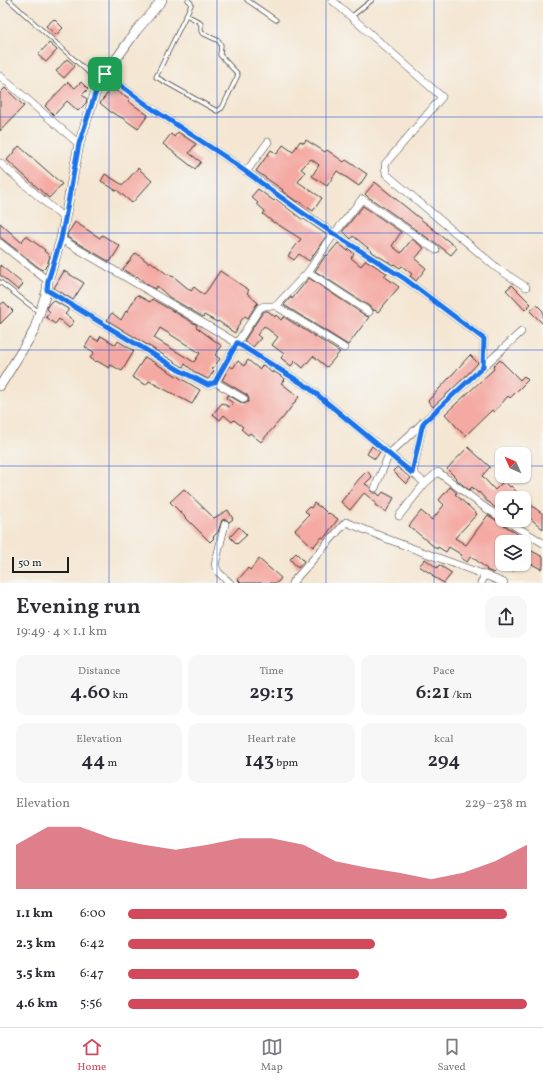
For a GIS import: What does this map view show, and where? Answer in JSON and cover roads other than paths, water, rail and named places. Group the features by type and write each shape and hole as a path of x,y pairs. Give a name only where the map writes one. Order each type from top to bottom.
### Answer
{"street":[{"path":"0,386 34,331 61,239 79,144 98,85 136,31 162,0"},
{"path":"332,0 442,97 385,164 386,174 497,268 526,287"},
{"path":"105,74 154,110 224,156 334,234 405,279 484,339 483,367"},
{"path":"0,76 79,144"},
{"path":"246,172 268,142"},
{"path":"0,162 65,219"},
{"path":"276,306 308,272 334,234 362,199 436,250"},
{"path":"61,239 237,343 308,387 426,483"},
{"path":"0,244 48,285 179,370 208,385 215,382 237,343 260,308 264,306 276,306 344,348"},
{"path":"308,272 369,312"},
{"path":"375,488 389,454 521,332"},
{"path":"215,382 244,399"},
{"path":"412,473 424,422"},
{"path":"399,516 426,483 438,472 495,514"},
{"path":"292,583 346,522 504,583"},
{"path":"225,524 215,565 218,572 230,583"},
{"path":"517,527 543,543"},
{"path":"480,583 484,575"}],"lane":[{"path":"9,0 88,72 98,85"},
{"path":"186,15 201,24 202,33 219,41 221,45 220,55 238,76 222,108 217,111 156,77 191,3 188,0"},
{"path":"248,0 276,20"},
{"path":"351,17 372,0"},
{"path":"0,282 40,312"}]}
